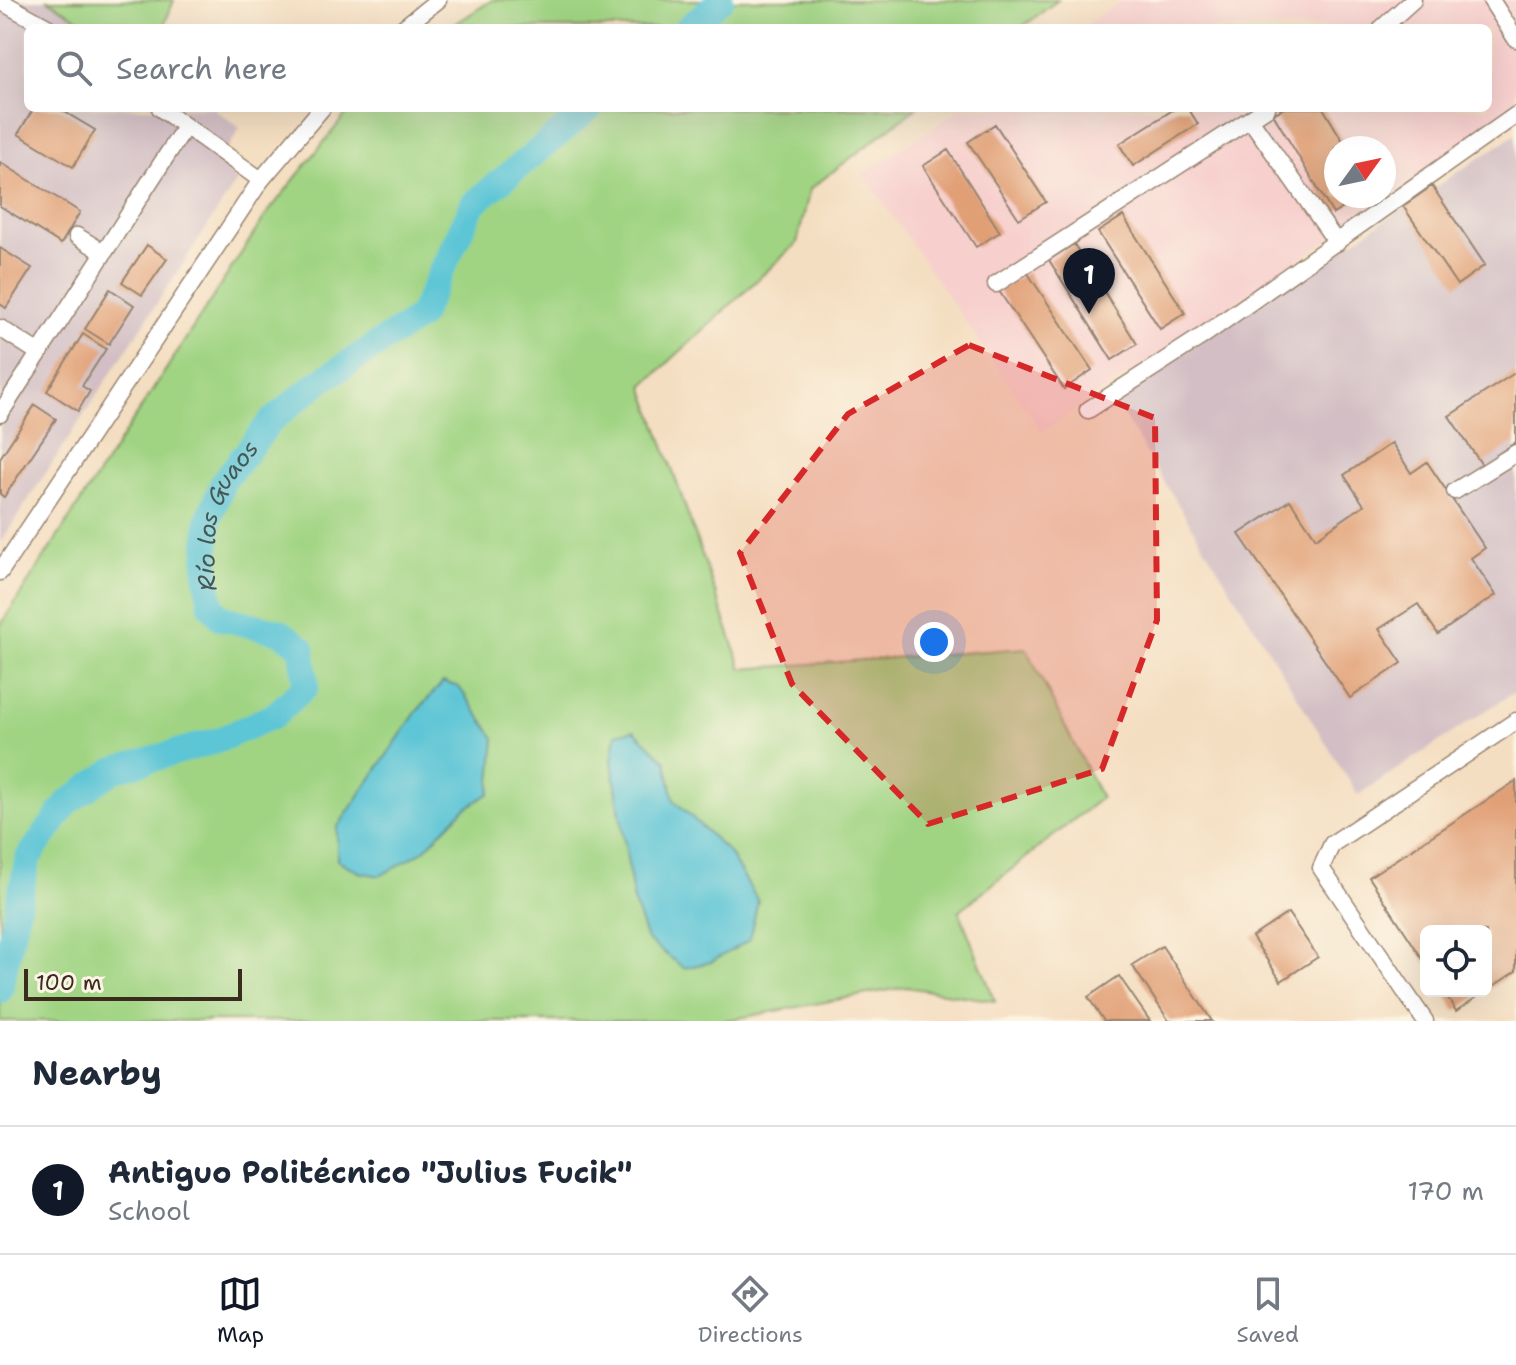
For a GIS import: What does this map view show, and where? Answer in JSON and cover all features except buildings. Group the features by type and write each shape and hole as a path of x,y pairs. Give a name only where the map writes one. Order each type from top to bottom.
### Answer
{"street":[{"path":"408,24 438,0"},
{"path":"1386,24 1413,0"},
{"path":"1491,0 1516,39"},
{"path":"0,1 42,24"},
{"path":"165,112 261,180"},
{"path":"0,572 261,180 319,112"},
{"path":"996,284 1261,112"},
{"path":"1088,410 1204,335 1516,115"},
{"path":"1250,119 1337,243"},
{"path":"0,414 185,127"},
{"path":"77,236 103,252"},
{"path":"0,328 39,353"},
{"path":"1455,491 1516,453"},
{"path":"1425,1021 1321,868 1332,844 1516,721"}],"highlighted area":[{"path":"969,345 1155,418 1157,620 1102,769 928,824 792,684 740,553 848,414"}],"shaded area":[{"path":"0,0 48,0 87,24 24,24 24,112 218,112 240,128 220,161 237,181 0,543"},
{"path":"1123,0 1516,0 1516,114 1396,195 1396,136 1324,136 1324,208 1376,208 1042,432 863,174 956,112 1492,112 1492,24 1087,24"},
{"path":"1516,134 1516,691 1358,795 1113,399"}],"green space":[{"path":"48,0 174,0 165,24 87,24"},
{"path":"492,0 1058,0 1026,24 455,24"},
{"path":"348,112 911,112 810,189 797,243 643,386 742,669 1026,648 1101,798 959,911 995,1001 906,987 723,1021 0,1021 0,626 266,215"}],"water":[{"path":"443,682 459,687 495,738 490,793 463,810 423,851 380,876 359,872 337,860 337,828 417,711"},
{"path":"634,730 666,761 674,800 729,853 758,901 749,940 711,962 684,968 647,940 634,903 612,761 616,734"}],"waterway":[{"name":"Río los Guaos","path":"692,24 721,0"},
{"name":"Río los Guaos","path":"0,990 28,858 68,802 114,770 219,740 275,715 306,686 302,648 281,632 221,618 211,605 206,572 208,521 223,482 271,421 319,382 420,317 473,204 585,112"}],"place":[{"name":"Antiguo Politécnico \"Julius Fucik\"","path":"1089,314"}]}
